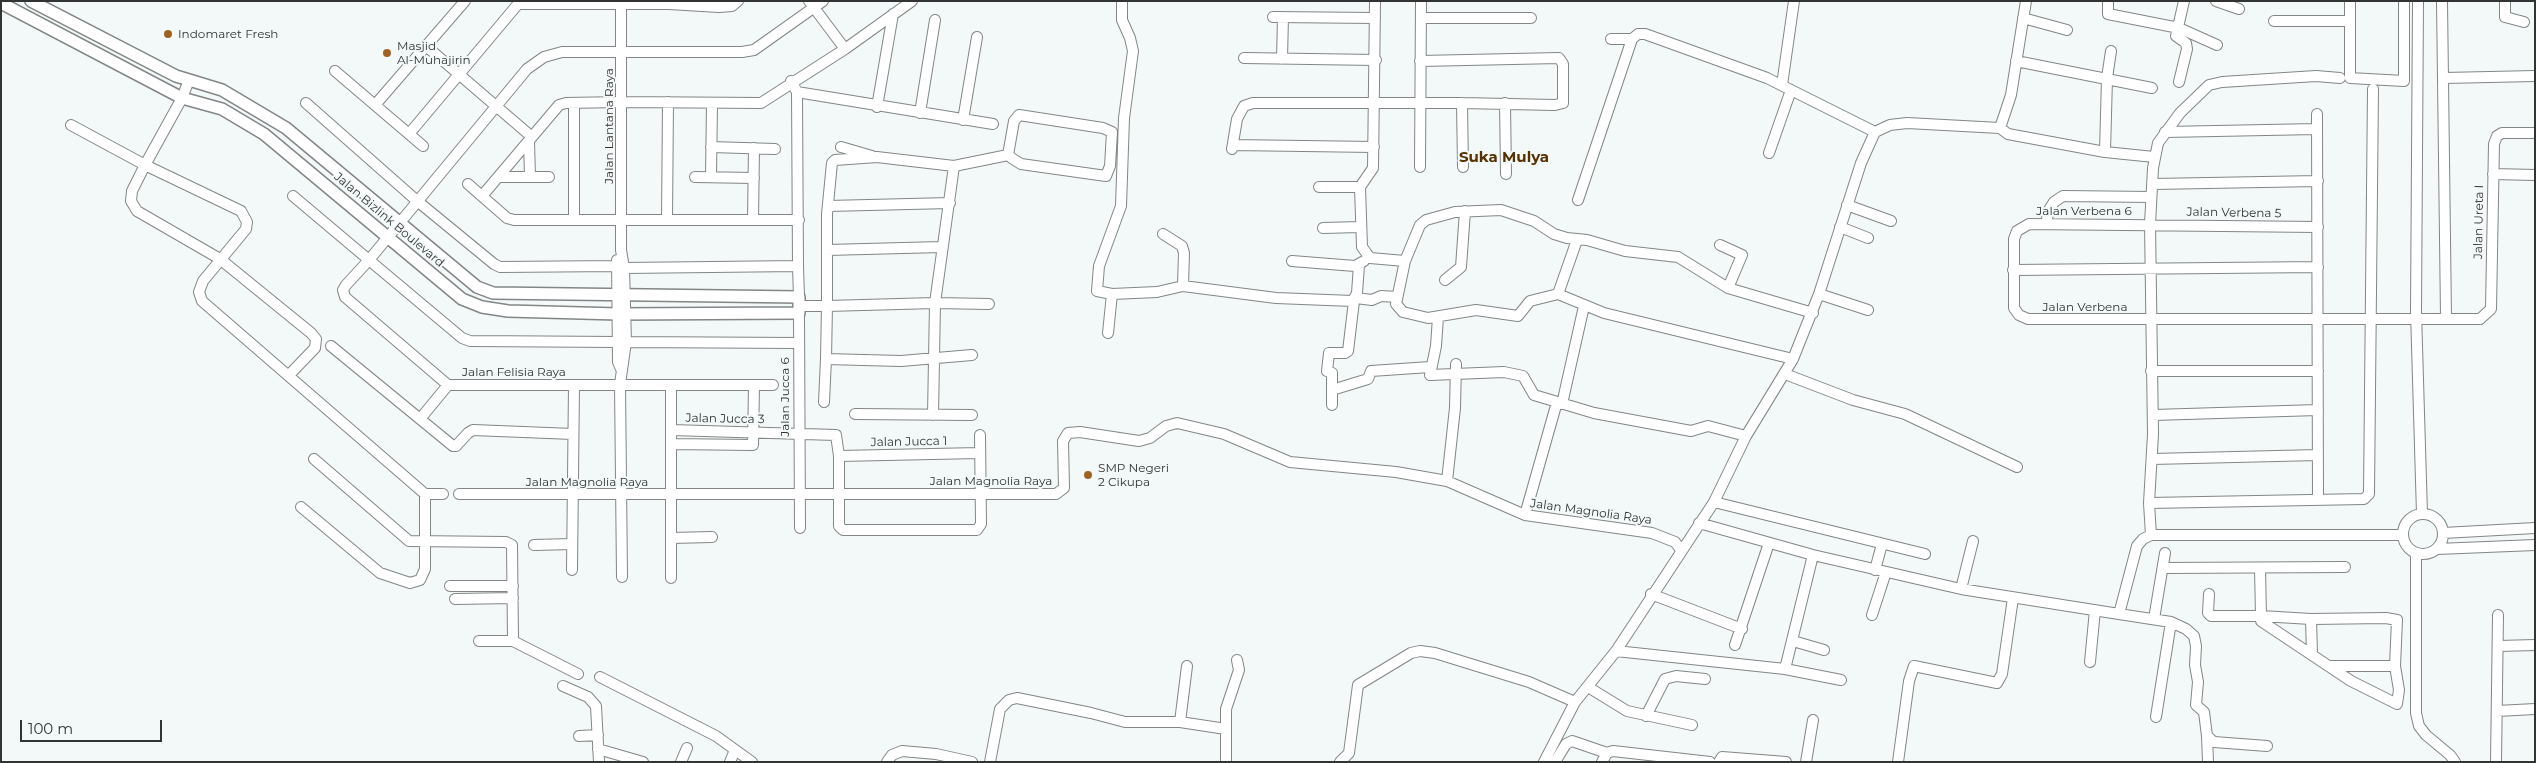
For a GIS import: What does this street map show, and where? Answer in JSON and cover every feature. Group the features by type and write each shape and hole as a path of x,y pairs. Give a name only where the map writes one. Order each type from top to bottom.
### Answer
{"street":[{"name":"Jalan Bizlink Boulevard","path":"31,1 176,76 222,90 286,128 477,287 493,293 621,294 799,305"},
{"path":"375,106 465,1"},
{"path":"409,134 518,4 621,2 719,7 732,6 738,1"},
{"path":"369,260 416,200 495,106 527,69 544,57 562,52 742,52 754,50 811,5 823,1"},
{"path":"482,196 559,106 574,103 621,102 760,103 791,81 845,49 912,1"},
{"path":"1122,1 1122,20 1130,38 1133,51 1124,118 1121,206 1099,266 1097,289 1099,292 1112,294 1157,292 1183,286 1276,298 1355,300 1372,300 1382,296 1397,298"},
{"path":"1367,256 1362,247 1360,187 1372,173 1376,60 1375,1"},
{"path":"1420,167 1421,1"},
{"path":"1769,153 1786,88 1794,1"},
{"path":"2000,128 2011,95 2026,1"},
{"path":"2108,1 2108,14 2179,28 2217,45"},
{"path":"2179,82 2187,49 2186,43 2176,36 2184,1"},
{"path":"2216,1 2239,9"},
{"path":"2350,1 2350,78 2404,80 2404,1"},
{"path":"2418,1 2417,318 2422,514"},
{"path":"2442,1 2446,317"},
{"path":"2506,1 2505,17 2524,22"},
{"name":"Jalan Lantana Raya","path":"621,2 622,220 620,267 622,342 625,361 621,369 620,384 622,577"},
{"name":"Jalan Bizlink Boulevard","path":"1,4 182,98 222,109 264,134 386,238 462,299 482,307 508,311 622,314 799,305"},
{"path":"811,5 845,49"},
{"path":"877,107 892,14"},
{"path":"1282,59 1278,17 1375,18"},
{"path":"1421,18 1531,18"},
{"path":"2023,18 2067,30"},
{"path":"920,112 935,20"},
{"path":"2274,21 2350,21"},
{"path":"1578,200 1632,39 1638,34 1645,34 1768,78 1875,132"},
{"path":"963,120 976,37"},
{"path":"1611,39 1632,39"},
{"path":"426,46 530,139 530,177"},
{"path":"2105,152 2107,78 2111,51"},
{"path":"1244,58 1376,60"},
{"path":"1374,147 1232,147 1237,119 1248,104 1562,104 1561,59 1420,61"},
{"path":"2016,61 2152,88"},
{"path":"335,71 423,146"},
{"path":"2151,535 2149,503 2153,415 2150,224 2154,157 2158,143 2180,112 2209,85 2222,82 2316,76 2340,78"},
{"path":"2444,78 2535,76"},
{"path":"189,80 182,98 132,192 131,201 137,212 220,259 316,339 315,348 289,375"},
{"path":"791,81 796,92 877,107 993,124"},
{"path":"2149,503 2364,499 2368,494 2373,89"},
{"name":"Jalan Jucca 6","path":"796,92 799,220 798,434 800,528"},
{"path":"667,220 668,102"},
{"path":"306,103 416,200 500,267 798,266"},
{"path":"574,103 574,220"},
{"path":"710,177 712,103"},
{"path":"1462,103 1463,167"},
{"path":"1505,103 1506,174"},
{"path":"2317,114 2318,499"},
{"path":"1019,115 1103,128 1112,132 1110,166 1106,176 1021,164 1008,154 1014,121 1019,115"},
{"path":"1544,762 1575,702 1616,651 1714,502 1746,436 1793,359 1813,313 1861,163 1875,132 1890,125 1907,123 2000,128 2008,134 2105,152 2154,157"},
{"path":"71,125 145,165 241,211 247,222 246,230 203,281 200,292 202,301 425,494 443,494"},
{"path":"2165,132 2317,129"},
{"name":"Jalan Ureta I","path":"2491,309 2494,144 2497,136 2502,133 2535,133"},
{"path":"711,147 775,148"},
{"path":"841,147 877,157 954,166 1008,154"},
{"path":"753,220 754,148"},
{"path":"824,402 828,206 832,163 835,160 877,157"},
{"path":"933,414 935,303 954,166"},
{"path":"2493,174 2535,175"},
{"path":"499,177 549,177"},
{"path":"695,177 754,178"},
{"path":"2153,184 2318,181"},
{"path":"468,184 508,218 514,220 799,220"},
{"path":"1319,187 1360,187"},
{"path":"293,196 462,338 470,342 798,343"},
{"path":"2046,223 2049,210 2054,202 2063,196 2152,197"},
{"path":"828,206 950,203"},
{"path":"1847,206 1891,221"},
{"path":"1793,359 1604,313 1558,294 1530,301 1518,316 1476,310 1421,318 1403,312 1398,308 1397,298 1404,260 1423,222 1466,211 1501,210 1534,221 1554,234 1577,240 1587,240 1625,251 1678,257 1728,288 1813,313"},
{"path":"1445,280 1461,268 1466,211"},
{"name":"Jalan Verbena 6","path":"2020,315 2014,308 2013,301 2014,239 2017,231 2029,224 2046,223 2150,224"},
{"name":"Jalan Verbena 5","path":"2150,224 2318,227"},
{"path":"1323,228 1360,227"},
{"path":"1840,227 1868,238"},
{"path":"1163,234 1182,246 1184,253 1183,286"},
{"path":"1558,294 1577,240"},
{"path":"1720,245 1742,256 1728,288"},
{"path":"827,250 942,247"},
{"path":"1367,256 1404,260"},
{"path":"1332,405 1332,373 1327,372 1329,353 1346,353 1348,351 1359,265 1367,256"},
{"name":"Jalan Felisia Raya","path":"369,260 346,284 344,290 345,297 448,385 773,385"},
{"path":"1292,261 1359,265"},
{"path":"2013,270 2318,268"},
{"path":"1108,333 1112,294"},
{"path":"1819,294 1868,310"},
{"path":"799,305 989,304"},
{"path":"1525,515 1560,403 1584,306"},
{"name":"Jalan Verbena","path":"2020,315 2028,319 2446,317 2480,319 2491,309"},
{"path":"1438,317 1436,346 1429,374 1432,376 1456,369 1522,376 1532,393 1594,413 1691,431 1708,426 1746,436"},
{"path":"331,346 455,447 473,430 573,434"},
{"path":"826,359 933,359 972,355"},
{"path":"1332,390 1368,379 1372,371 1430,367"},
{"path":"1448,481 1456,369"},
{"path":"2151,372 2318,371"},
{"path":"1785,374 1853,400 1906,414 2017,467"},
{"path":"420,419 448,385"},
{"path":"572,570 574,385"},
{"path":"671,385 671,578"},
{"path":"671,444 753,445 754,385"},
{"path":"2153,415 2318,410"},
{"path":"855,414 972,415"},
{"name":"Jalan Magnolia Raya","path":"459,494 1056,494 1063,491 1063,440 1068,433 1080,432 1140,440 1150,438 1166,426 1177,423 1224,434 1290,462 1396,472 1448,481 1525,515 1652,533 1675,542 1681,550"},
{"name":"Jalan Jucca 3","path":"671,430 834,434 837,437 839,456"},
{"path":"839,456 839,526 843,530 973,531 977,530 981,524 980,435"},
{"name":"Jalan Jucca 1","path":"839,456 979,453"},
{"path":"2152,459 2318,455"},
{"path":"314,459 407,539 425,542 509,543 514,549 512,641"},
{"path":"301,506 380,573 403,582 415,582 422,576 425,569 425,494"},
{"path":"1714,502 1925,554"},
{"path":"2402,535 2410,519 2422,514 2428,514 2437,520 2443,534 2437,549"},
{"path":"1699,523 1813,555 1961,589 2171,622 2186,629 2194,636 2196,646 2195,665 2198,682 2196,706 2204,712 2208,762"},
{"path":"2443,534 2535,528"},
{"path":"2119,614 2137,546 2143,539 2151,535 2402,535"},
{"path":"2402,535 2408,548 2416,553 2426,554 2437,549 2535,545"},
{"path":"671,538 712,537"},
{"path":"1961,589 1973,541"},
{"path":"1735,645 1742,629 1769,543"},
{"path":"534,545 572,544"},
{"path":"1875,570 1882,544"},
{"path":"2154,619 2165,553"},
{"path":"2416,553 2416,714 2419,726 2456,762"},
{"path":"1785,670 1813,555"},
{"path":"2163,568 2345,567"},
{"path":"2209,594 2208,614 2211,616 2261,616 2311,619 2397,620 2395,666 2399,702 2394,704 2351,681 2261,621 2261,616 2260,568"},
{"path":"1872,615 1886,572"},
{"path":"450,586 513,586"},
{"path":"1652,594 1742,629"},
{"path":"455,599 513,598"},
{"path":"1898,762 1909,681 1914,666 1997,683 2002,674 2014,598"},
{"path":"2090,662 2095,610"},
{"path":"2496,762 2498,615"},
{"path":"2311,619 2312,655"},
{"path":"2156,717 2171,622"},
{"path":"479,641 512,641 578,674"},
{"path":"1793,641 1824,650"},
{"path":"2498,646 2535,645"},
{"path":"1340,762 1349,753 1358,685 1410,653 1420,651 1435,653 1529,682 1575,702"},
{"path":"1616,651 1785,670 1841,680"},
{"path":"1226,762 1226,709 1239,670 1237,660"},
{"path":"1180,722 1187,666"},
{"path":"2330,666 2395,666"},
{"path":"1646,716 1665,679 1676,676 1705,679"},
{"path":"600,677 716,736 752,762"},
{"path":"563,686 594,702 597,712 599,762"},
{"path":"1588,687 1627,711 1692,725"},
{"path":"2399,690 2416,690"},
{"path":"990,762 1000,709 1009,700 1017,698 1091,712 1125,722 1180,722 1226,729"},
{"path":"2497,710 2535,710"},
{"path":"1806,762 1813,720"},
{"path":"579,736 598,735"},
{"path":"2207,736 2214,742 2267,746"},
{"path":"1555,762 1566,744 1572,741 1604,757 1613,751 1710,762"},
{"path":"680,762 687,748"},
{"path":"598,750 643,762"},
{"path":"730,762 735,750"},
{"path":"887,762 892,755 902,751 936,754 972,762"},
{"path":"1720,762 1722,757 1786,762"}],"place":[{"name":"Indomaret Fresh","path":"168,34"},
{"name":"Masjid Al-Muhajirin","path":"387,53"},
{"name":"SMP Negeri 2 Cikupa","path":"1088,475"}],"district":[{"name":"Suka Mulya","path":"1504,158"}]}
